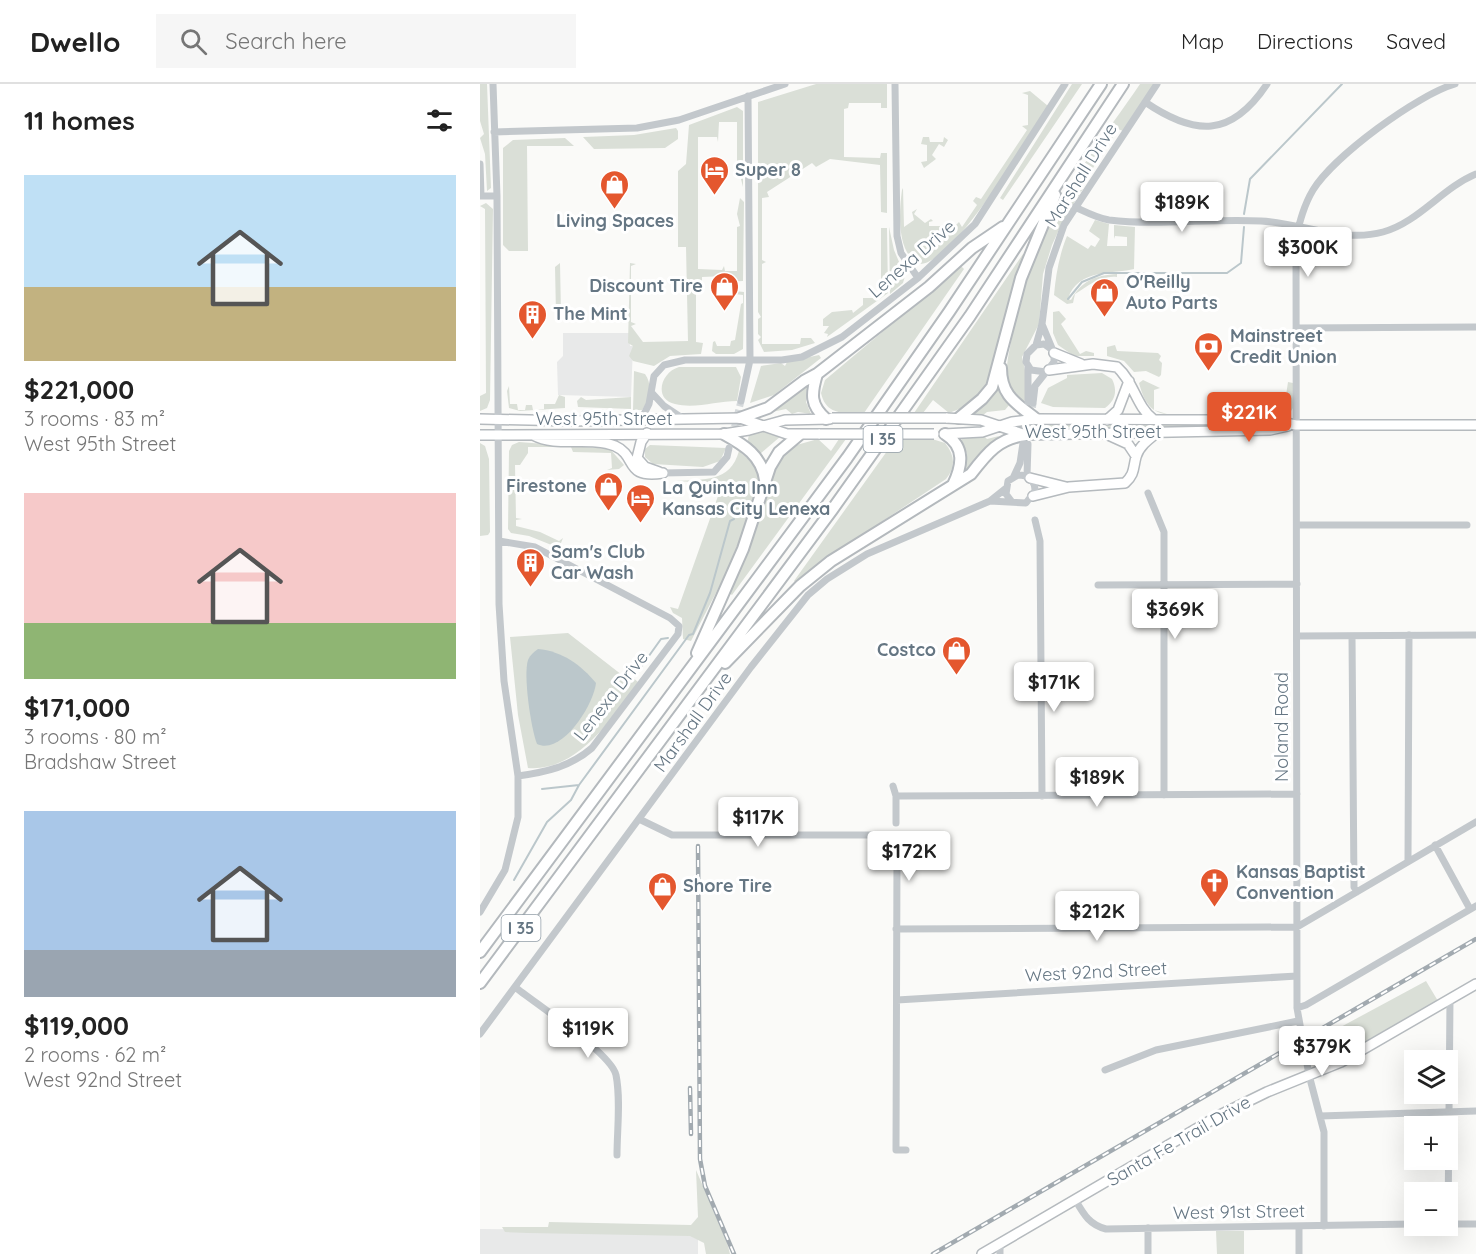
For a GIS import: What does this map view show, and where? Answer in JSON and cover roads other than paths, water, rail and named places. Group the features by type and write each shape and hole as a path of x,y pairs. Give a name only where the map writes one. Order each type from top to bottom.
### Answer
{"highway":[{"name":"I 35","path":"480,952 847,458 1101,84"},
{"name":"I 35","path":"480,983 903,412 1123,84"},
{"path":"959,418 987,394 1000,362 1021,278 1066,170"},
{"path":"740,418 768,408 817,374 929,287 972,248 1008,223"},
{"path":"1000,362 1001,382 1006,394 1036,419"},
{"path":"817,374 812,402 816,410 829,419"},
{"path":"724,434 752,452 762,467 765,483"},
{"path":"939,434 957,444 961,457 960,470 952,488"},
{"path":"690,670 743,549 765,483 779,452 799,435"},
{"path":"690,701 776,609 812,575 845,551 952,488 971,474 998,443 1026,441"}],"main road":[{"path":"1052,351 1083,365"},
{"path":"1047,371 1083,365 1106,364 1117,367 1129,381 1140,405 1153,419"},
{"path":"1107,420 1118,410 1129,381"},
{"name":"West 95th Street","path":"480,419 740,418 799,435 968,434 1036,419 1270,420 1296,425 1476,425"},
{"name":"West 95th Street","path":"480,435 724,434 784,420 959,418 981,420 999,426 1026,441 1101,432 1270,430 1296,425"},
{"path":"1101,432 1128,444 1136,456"},
{"path":"1033,496 1069,487 1125,483 1135,470 1136,456 1145,442 1158,432"},
{"path":"647,433 641,442 637,458 645,467 663,473"},
{"path":"531,434 544,441 573,441 616,447 634,469 645,474 663,473"},
{"path":"1029,477 1069,487"},
{"name":"Santa Fe Trail Drive","path":"982,1254 1237,1106 1341,1062 1476,984"}],"street":[{"path":"480,912 483,901 505,870 516,833 518,776 500,631 497,196 493,84"},
{"path":"494,132 637,128 679,120 785,84"},
{"path":"895,84 897,236 901,253 918,278"},
{"name":"Lenexa Drive","path":"641,420 652,393 655,374 664,365 673,362 782,360 822,349 842,337 918,278 975,224 1065,84"},
{"name":"Marshall Drive","path":"1035,345 1042,324 1049,268 1064,225 1157,84"},
{"path":"1145,102 1178,122 1199,127 1212,126 1243,113 1267,84"},
{"name":"Noland Road","path":"1324,1226 1325,1150 1297,1008 1296,245 1299,226 1312,191 1333,167 1406,107 1451,85"},
{"path":"741,401 750,360 748,96"},
{"path":"480,164 480,196 497,196"},
{"path":"1075,207 1095,217 1112,220 1252,220 1345,235 1388,231 1409,221 1451,187 1476,174"},
{"name":"Marshall Drive","path":"1042,324 1052,351"},
{"path":"1296,328 1476,327"},
{"path":"1035,345 1044,345 1052,351 1054,362 1035,386 1030,403 1027,354 1035,345"},
{"path":"1028,366 1036,372 1047,371"},
{"path":"652,393 664,406 683,419"},
{"path":"1026,441 1029,477 1035,487 1033,496 1026,503 1012,502 1005,489 1020,463 1026,441"},
{"path":"663,473 714,472 727,457 729,448"},
{"path":"1014,476 1029,477"},
{"name":"Marshall Drive","path":"480,1034 641,820 751,667 808,595 846,565 990,501 1005,489"},
{"path":"1148,493 1164,532 1162,585 1164,795"},
{"name":"Marshall Drive","path":"990,501 1012,502"},
{"path":"1035,520 1040,541 1042,796"},
{"path":"1297,525 1467,525"},
{"name":"Lenexa Drive","path":"499,541 535,547 670,618 679,626 678,634 592,748 576,761 547,772 518,776"},
{"path":"1098,585 1297,584"},
{"path":"1408,861 1409,635"},
{"path":"1297,636 1476,635"},
{"path":"1352,636 1354,876 1357,892"},
{"path":"893,786 896,796 896,823"},
{"path":"896,796 1297,794"},
{"path":"641,820 672,835 878,835 892,841 897,856 896,1150 906,1150"},
{"path":"896,929 1297,927 1476,822"},
{"path":"1297,1008 1473,907 1435,845"},
{"name":"West 92nd Street","path":"897,1000 1297,976"},
{"path":"515,987 600,1052 612,1066 616,1083 617,1155"},
{"path":"1448,1182 1450,1000"},
{"path":"1105,1070 1156,1050 1298,1021"},
{"path":"1320,1116 1476,1111"},
{"name":"West 91st Street","path":"1076,1201 1086,1218 1098,1227 1404,1224"},
{"path":"1458,1224 1476,1224"},
{"path":"1299,1226 1299,1254"},
{"path":"1148,1228 1148,1254"},
{"path":"1000,1243 1000,1254"}],"waterway":[{"path":"1244,214 1250,179 1342,84"},
{"path":"1068,299 1082,282 1104,273 1227,273 1241,263 1244,227"},
{"path":"542,789 579,785 689,635 693,634 710,593 730,521 734,519"},
{"path":"641,667 661,639 668,638"},
{"path":"514,880 547,822 571,800 579,785"}],"tunnel":[{"path":"732,437 741,401"},
{"path":"1024,439 1028,402"},
{"path":"1029,439 1033,403"}],"railway":[{"path":"698,846 700,1159 705,1186 734,1254"},
{"path":"933,1254 1476,939"},
{"path":"690,1088 691,1134"}],"place":[{"name":"Super 8","path":"714,196"},
{"name":"Living Spaces","path":"615,210"},
{"name":"Discount Tire","path":"724,312"},
{"name":"O'Reilly Auto Parts","path":"1105,318"},
{"name":"The Mint","path":"532,340"},
{"name":"Mainstreet Credit Union","path":"1209,372"},
{"name":"Firestone","path":"608,512"},
{"name":"La Quinta Inn Kansas City Lenexa","path":"641,524"},
{"name":"Sam's Club Car Wash","path":"530,588"},
{"name":"Costco","path":"957,676"},
{"name":"Kansas Baptist Convention","path":"1215,908"},
{"name":"Shore Tire","path":"662,912"}]}
